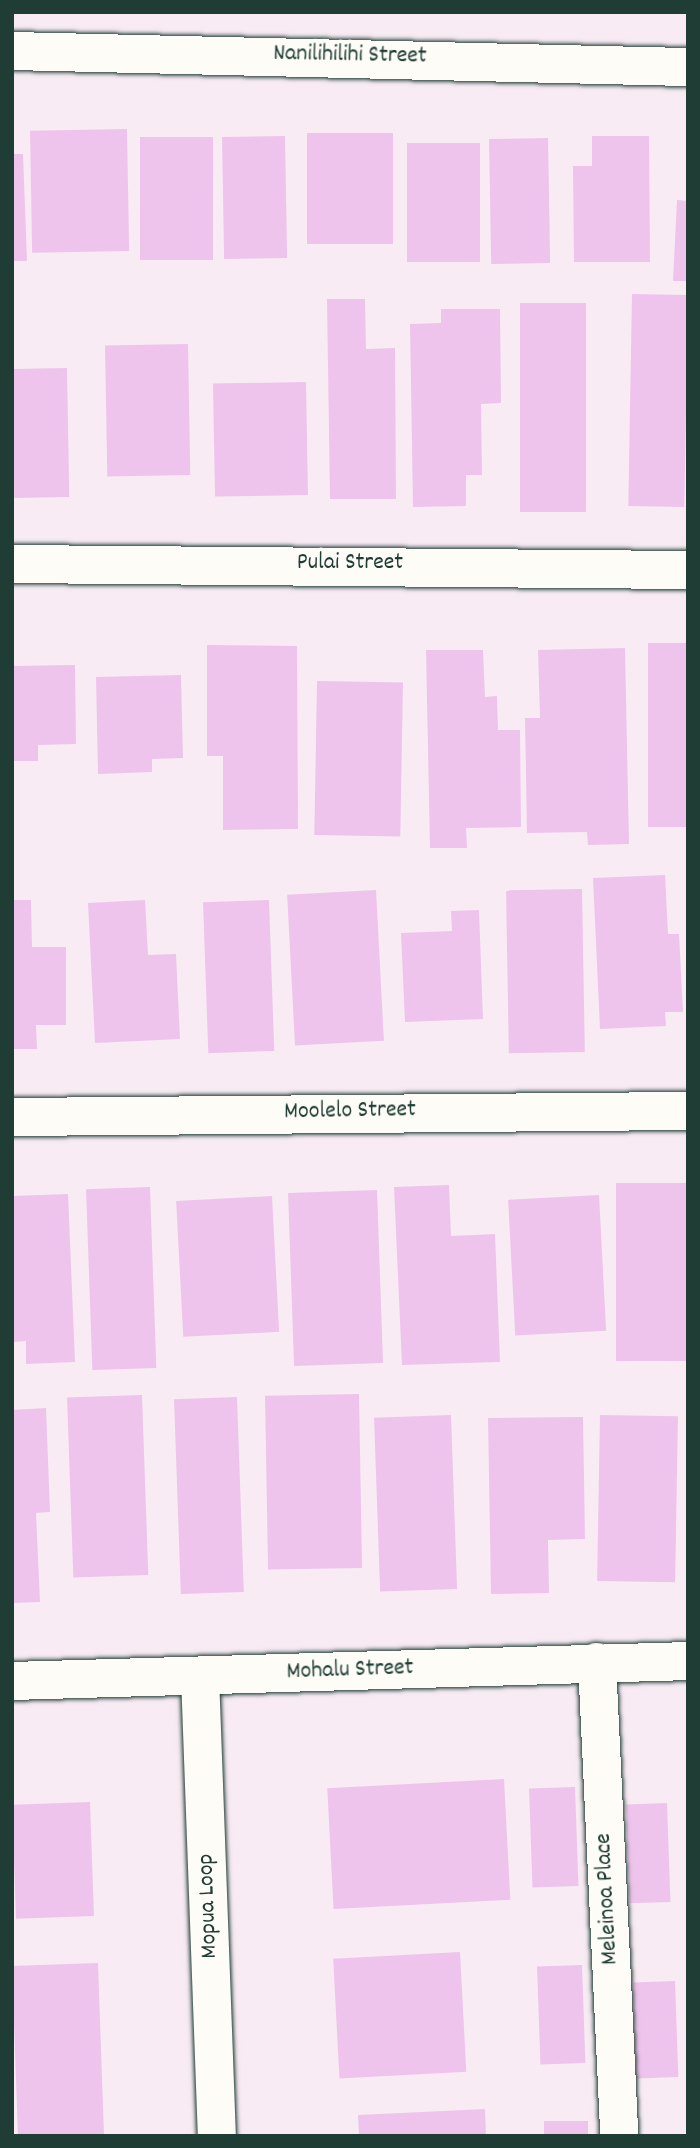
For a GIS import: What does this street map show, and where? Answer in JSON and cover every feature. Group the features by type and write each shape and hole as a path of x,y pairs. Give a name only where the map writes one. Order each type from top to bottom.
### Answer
{"street":[{"name":"Nanilihilihi Street","path":"12,51 688,67"},
{"name":"Pulai Street","path":"12,564 688,570"},
{"name":"Moolelo Street","path":"12,1117 688,1111"},
{"name":"Mohalu Street","path":"12,1681 688,1661"},
{"name":"Meleinoa Place","path":"597,1662 619,2136"},
{"name":"Mopua Loop","path":"200,1676 217,2136"}],"building":[{"path":"127,129 129,251 32,253 30,131"},
{"path":"307,133 393,133 393,244 307,244"},
{"path":"285,136 287,258 224,259 222,137"},
{"path":"592,136 649,136 650,262 574,262 573,166 592,166"},
{"path":"140,137 213,137 213,260 140,260"},
{"path":"548,138 550,263 491,264 489,139"},
{"path":"407,143 480,143 480,262 407,262"},
{"path":"12,154 23,154 27,261 12,261"},
{"path":"677,200 688,201 688,281 673,281"},
{"path":"632,294 688,295 684,507 628,506"},
{"path":"327,299 365,299 366,349 395,348 396,499 330,499"},
{"path":"520,303 586,303 586,512 520,512"},
{"path":"441,309 500,309 501,403 481,404 482,475 466,475 466,506 413,507 410,324 441,323"},
{"path":"188,344 190,475 107,476 105,345"},
{"path":"67,368 69,497 14,498 12,369"},
{"path":"306,382 308,495 215,497 213,384"},
{"path":"648,643 688,643 688,827 648,827"},
{"path":"207,645 297,646 298,829 223,830 223,756 207,756"},
{"path":"625,648 629,844 588,845 587,832 527,833 525,718 540,718 538,650"},
{"path":"426,650 483,650 485,697 497,696 498,730 520,730 521,827 466,828 467,848 430,848"},
{"path":"75,665 76,744 38,745 38,761 12,761 12,666"},
{"path":"181,675 183,758 152,759 152,772 98,774 96,677"},
{"path":"317,681 403,683 400,836 314,835"},
{"path":"665,875 668,934 679,934 683,1012 665,1012 666,1026 600,1029 593,878"},
{"path":"582,889 585,1052 509,1053 506,890"},
{"path":"376,890 384,1041 295,1045 287,895"},
{"path":"12,900 31,900 32,947 66,947 66,1025 36,1025 37,1049 12,1049"},
{"path":"145,900 148,955 176,954 180,1039 95,1043 88,903"},
{"path":"269,900 274,1051 208,1053 203,902"},
{"path":"479,910 483,1019 405,1022 401,933 452,931 451,911"},
{"path":"616,1183 688,1183 688,1361 616,1361"},
{"path":"449,1185 451,1236 495,1234 500,1362 402,1365 394,1187"},
{"path":"150,1187 156,1368 92,1370 86,1189"},
{"path":"377,1190 383,1363 294,1366 288,1193"},
{"path":"68,1194 75,1362 26,1364 26,1341 12,1342 12,1196"},
{"path":"599,1195 606,1331 515,1336 508,1200"},
{"path":"272,1196 279,1332 183,1337 176,1201"},
{"path":"359,1394 362,1568 268,1570 265,1396"},
{"path":"142,1395 148,1575 73,1578 67,1398"},
{"path":"237,1397 244,1592 181,1594 174,1399"},
{"path":"46,1408 50,1512 36,1513 40,1602 12,1603 12,1410"},
{"path":"451,1415 457,1589 380,1592 374,1418"},
{"path":"600,1415 678,1416 675,1582 597,1581"},
{"path":"583,1417 585,1539 548,1540 549,1593 491,1594 488,1418"},
{"path":"504,1779 510,1900 334,1909 327,1788"},
{"path":"575,1787 578,1886 532,1888 529,1789"},
{"path":"90,1802 94,1916 16,1919 12,1805"},
{"path":"667,1803 670,1902 629,1903 626,1804"},
{"path":"460,1952 466,2072 339,2078 333,1959"},
{"path":"98,1963 104,2136 18,2136 12,1966"},
{"path":"582,1965 585,2063 540,2065 537,1967"},
{"path":"675,1981 678,2077 636,2078 633,1982"},
{"path":"485,2109 486,2136 359,2136 358,2115"},
{"path":"544,2121 588,2121 588,2136 544,2136"}]}
